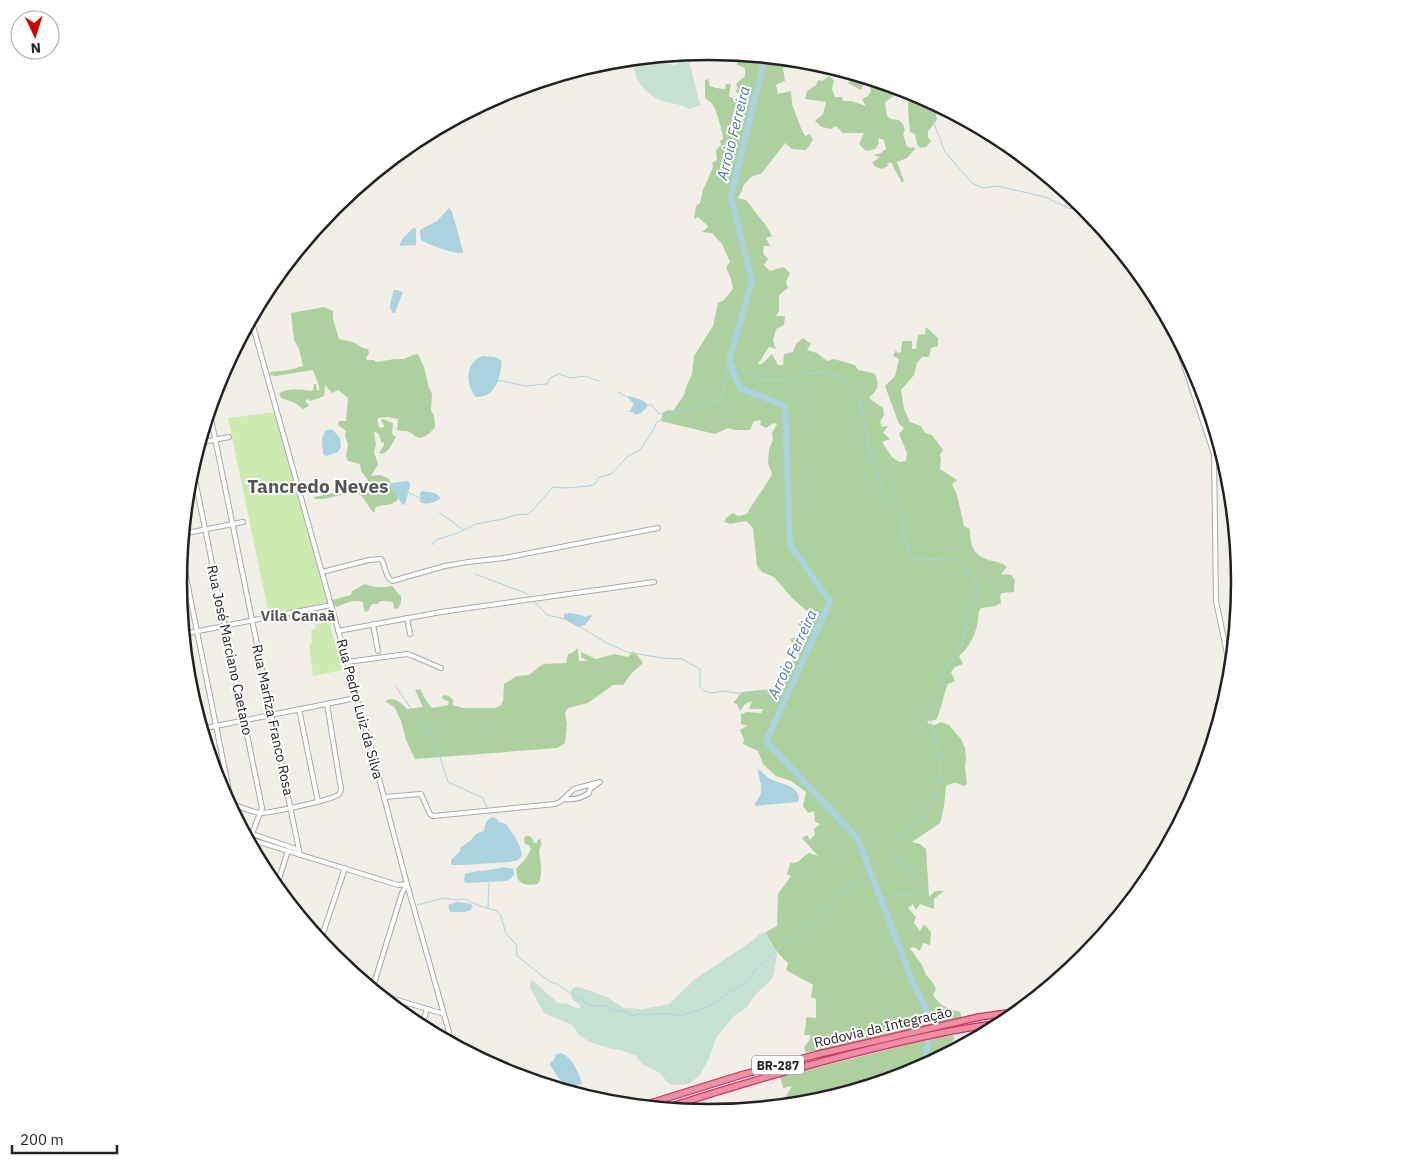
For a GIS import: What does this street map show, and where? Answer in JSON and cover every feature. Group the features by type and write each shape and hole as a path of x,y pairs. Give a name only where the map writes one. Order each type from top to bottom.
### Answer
{"highway":[{"name":"Rodovia da Integração","path":"935,1031 979,1017 1004,1013"},
{"name":"Rodovia da Integração","path":"654,1102 750,1072 815,1055 935,1031 986,1025"},
{"name":"Rodovia da Integração","path":"677,1104 743,1083 919,1034"}],"street":[{"name":"Rua Pedro Luiz da Silva","path":"253,327 449,1035"},
{"path":"1184,365 1214,454 1216,601 1227,652"},
{"name":"Rua Marfiza Franco Rosa","path":"212,422 300,852"},
{"path":"206,442 230,437"},
{"name":"Rua José Marciano Caetano","path":"196,486 262,808 252,834 300,852"},
{"path":"189,533 243,522"},
{"path":"322,572 369,560 381,560 389,579 392,581 445,566 504,558 658,528"},
{"path":"187,582 229,788"},
{"path":"338,631 441,612 654,582"},
{"path":"189,633 331,605"},
{"path":"407,618 410,634"},
{"path":"373,624 378,651"},
{"path":"347,662 406,654 441,668"},
{"path":"207,728 356,698"},
{"path":"237,806 260,813 331,799 338,795 341,789 327,704"},
{"path":"299,710 318,802"},
{"path":"384,797 421,794 430,814 433,816 556,804 574,789 600,782 590,788 584,796 568,800 563,799"},
{"path":"255,841 300,852 398,885 407,884"},
{"path":"279,879 288,850"},
{"path":"323,934 345,868"},
{"path":"374,983 402,893 407,884"},
{"path":"394,999 444,1014"},
{"path":"423,1020 426,1009"}],"green space":[{"path":"679,61 689,61 700,105 689,109 660,100 649,94 638,80 634,68 637,65 665,62 676,65"},
{"path":"737,61 783,65 785,81 776,85 778,94 791,91 792,104 801,128 805,136 810,134 813,140 806,150 792,149 785,143 762,173 751,177 743,186 738,198 746,200 772,236 766,238 770,246 764,246 763,253 768,259 764,265 770,271 784,267 790,273 786,282 788,288 779,295 779,311 776,316 785,316 784,325 776,329 773,341 776,349 769,347 758,364 762,364 772,354 778,365 783,365 784,354 793,352 796,344 803,338 811,344 807,350 817,353 827,361 834,359 855,365 858,370 875,374 877,387 869,398 883,408 884,415 880,422 882,427 888,426 883,433 890,439 882,442 892,457 899,462 906,461 907,453 899,434 904,428 899,424 885,386 895,376 899,359 893,356 896,350 898,353 901,352 902,341 912,341 912,349 916,349 918,335 926,334 926,327 938,338 938,346 931,348 929,357 922,357 917,363 914,375 901,390 904,409 910,422 921,426 925,433 932,435 943,450 940,455 940,469 957,480 952,484 957,495 964,526 970,529 974,550 981,557 1007,567 1001,574 1011,575 1015,580 1014,592 1002,593 1000,596 1001,603 980,609 974,635 966,649 959,656 963,664 955,667 951,672 955,681 948,684 936,720 927,721 929,724 935,725 941,722 949,725 961,739 965,748 967,784 964,786 955,783 946,786 940,823 912,842 920,844 926,849 929,897 935,891 944,891 934,899 934,909 920,904 916,910 913,904 908,908 916,917 914,923 920,931 924,924 931,932 930,945 923,943 920,951 914,947 910,948 936,989 933,995 938,1002 960,1012 962,1018 806,1053 804,1047 811,1035 804,1035 806,1017 816,1018 816,999 811,997 813,985 786,970 788,963 775,949 766,932 777,926 778,894 791,876 787,874 790,863 798,862 809,853 818,856 802,838 807,835 810,840 815,834 814,829 820,824 815,822 814,811 808,813 803,806 806,792 791,781 776,776 763,764 758,751 743,744 744,739 740,730 747,726 741,724 741,714 747,712 761,713 763,709 749,709 752,701 745,704 740,711 737,704 733,703 742,692 772,689 782,674 781,665 798,660 800,651 790,640 803,631 798,624 802,620 810,621 814,617 792,598 774,577 762,572 757,566 753,528 746,521 730,524 724,522 733,513 738,516 747,514 772,474 768,463 769,449 773,440 772,433 777,424 773,423 766,428 760,425 761,420 754,421 750,430 728,428 715,434 661,421 663,412 673,411 684,395 692,374 694,356 713,326 718,303 724,300 733,289 726,267 730,262 722,244 712,233 702,232 708,226 698,217 694,219 696,206 700,203 703,190 713,167 712,163 717,160 716,150 721,145 720,141 723,139 715,110 705,98 705,80 708,79 710,86 716,88 725,89 726,84 731,84 729,96 742,104 744,98 735,91 738,88 736,84 745,76 745,68 737,65"},
{"path":"829,76 834,80 832,89 835,97 842,97 843,101 851,101 866,106 862,99 868,96 871,91 869,86 894,94 885,102 887,116 891,119 899,120 903,124 905,130 903,134 907,146 910,148 914,147 915,149 907,158 897,162 904,181 902,183 891,162 882,169 872,163 880,157 873,155 881,153 886,149 884,140 878,138 879,143 875,149 866,151 859,144 864,133 843,133 836,126 831,129 822,127 815,121 823,114 826,102 805,99 807,91 816,85 818,80 822,81"},
{"path":"849,80 864,84 861,90 848,83"},
{"path":"910,101 937,113 937,120 928,131 928,137 931,141 926,147 920,148 915,134 910,132 908,102"},
{"path":"324,307 333,311 333,319 339,339 350,341 368,349 367,360 374,360 376,362 404,359 418,354 432,394 431,410 434,416 435,427 425,436 420,438 410,432 397,430 398,419 378,418 380,428 384,427 381,420 383,419 393,423 392,434 396,437 388,450 381,454 379,453 384,443 381,442 378,433 374,433 376,444 374,452 378,464 371,476 380,475 388,478 390,481 389,486 398,499 393,503 375,508 375,512 355,492 324,499 315,499 314,497 361,488 368,480 361,471 360,464 348,461 346,456 348,445 345,435 346,431 338,423 339,421 346,421 348,398 338,390 332,393 325,386 324,396 311,401 307,399 306,402 309,406 303,409 295,403 281,398 279,394 291,390 313,391 314,384 316,384 319,391 313,370 276,376 270,375 270,372 303,366 299,349 294,340 291,313"},
{"path":"275,412 327,602 269,615 228,418"},
{"path":"365,584 375,587 393,587 401,596 398,609 394,608 393,602 381,601 377,604 372,604 366,612 363,602 360,601 350,602 337,607 334,605 332,600 351,595 352,591"},
{"path":"326,611 343,670 313,676 309,645 312,642 311,630 316,629 315,625 323,623 321,613"},
{"path":"578,648 579,661 588,661 581,657 581,652 596,659 614,654 628,657 633,651 643,663 623,685 613,685 588,703 568,708 565,713 567,724 565,743 557,748 415,759 395,708 385,701 397,700 407,709 423,707 415,690 420,689 432,708 448,705 449,702 442,698 444,695 449,696 453,700 453,706 462,708 495,708 500,706 503,701 504,684 517,676 529,675 544,664 566,663 568,654"},
{"path":"526,836 532,838 534,843 537,843 537,840 540,839 541,842 539,850 541,872 538,884 529,885 522,883 517,874 516,869 531,849 529,845 525,844 524,838"},
{"path":"766,932 777,953 774,974 771,980 756,994 746,1008 735,1015 717,1036 700,1075 689,1084 672,1085 660,1073 641,1063 636,1056 588,1041 579,1035 572,1025 544,1013 530,988 531,979 558,1003 568,1004 576,1008 581,1008 572,999 571,990 575,987 607,997 624,1008 642,1009 669,1004 695,979 758,935"},
{"path":"952,1035 955,1038 949,1046 940,1051 877,1077 844,1087 784,1100 792,1086 783,1088 780,1077 917,1042"}],"water":[{"path":"449,208 452,212 463,253 448,251 421,240 420,230 437,221"},
{"path":"413,228 416,229 416,245 399,246 403,238"},
{"path":"394,290 403,292 395,313 393,313 390,305"},
{"path":"483,356 495,357 502,361 501,367 498,380 492,390 488,394 476,397 470,387 470,368 477,359"},
{"path":"628,396 642,400 647,404 647,407 641,413 635,415 633,412 627,412 630,411 634,404"},
{"path":"331,429 340,438 341,447 338,452 326,456 323,454 322,438 325,431"},
{"path":"409,481 410,486 405,504 402,505 389,486 391,483"},
{"path":"422,491 435,493 441,498 425,504 420,502 420,493"},
{"path":"570,613 585,617 592,616 585,625 578,627 564,619 564,614"},
{"path":"758,768 770,779 794,789 799,797 798,802 755,806 761,794"},
{"path":"492,817 506,824 518,842 522,856 518,860 510,862 451,864 451,860 460,851 460,848 476,834 484,831 486,822"},
{"path":"503,867 514,869 514,875 506,881 466,883 464,881 465,874"},
{"path":"457,902 472,904 471,910 450,912 448,905"},
{"path":"561,1053 572,1062 582,1084 565,1084 551,1067 550,1063 554,1060 556,1054"}],"waterway":[{"name":"Arroio Ferreira","path":"764,63 731,197 752,281 729,361 740,388 785,406 790,544 830,602 766,741 858,839 913,983 928,1013 928,1044 924,1058"},
{"path":"930,109 945,152 972,183 983,188 997,186 1045,197 1074,209"},
{"name":"Arroio Ferreira","path":"432,545 436,540 458,533 476,524 515,515 529,514 553,487 566,488 595,484 598,478 611,474 628,456 640,450 656,423 668,415 721,400 729,361 756,379 789,381 808,374 826,372 847,379 859,397 874,468 887,497 902,515 902,531 911,559 957,560 975,580 977,593 961,647 941,677 927,715 932,725 938,750 939,778 937,791 928,812 901,835 893,848 898,859 908,868 916,881 919,891 881,900"},
{"path":"497,381 525,386 547,384 550,378 559,374 571,378 585,376 599,381"},
{"path":"618,392 627,397"},
{"path":"647,405 652,405 659,414 667,415"},
{"path":"375,487 389,487"},
{"path":"407,492 420,498"},
{"path":"439,512 463,530"},
{"path":"475,574 528,594"},
{"path":"534,601 547,615 564,619"},
{"path":"579,626 605,642 627,652 662,658 682,659 700,669 700,686 703,690 711,693 724,691 742,694 788,694"},
{"path":"395,685 429,735 440,757 448,782 483,798 487,808"},
{"path":"417,905 444,898 465,899 497,911 501,916 506,934 516,944 517,956 550,982 557,984 576,997 593,1006 606,1006 610,1009 629,1013 632,1016 665,1013 680,1016 708,1007 745,982 761,964 869,869"},
{"path":"488,907 489,881"}],"district":[{"name":"Tancredo Neves","path":"318,486"},
{"name":"Vila Canaã","path":"298,615"}]}
